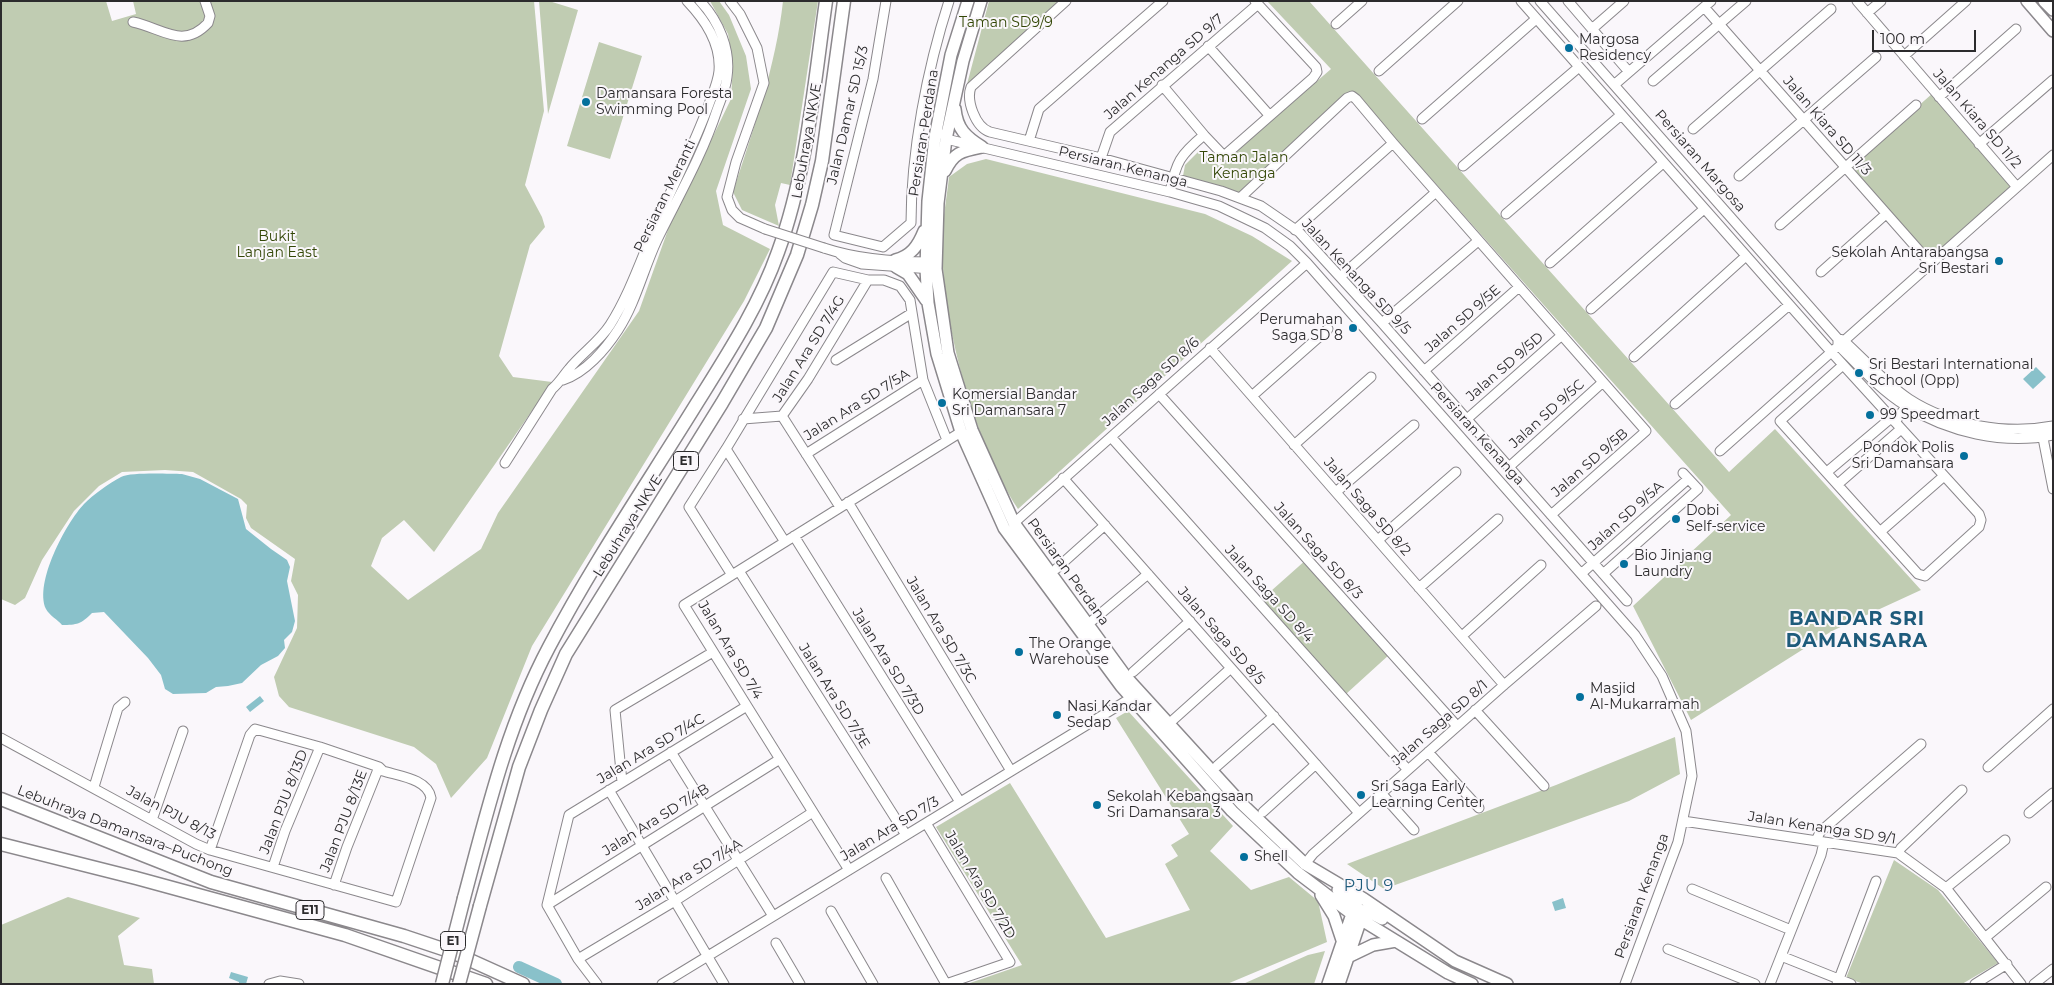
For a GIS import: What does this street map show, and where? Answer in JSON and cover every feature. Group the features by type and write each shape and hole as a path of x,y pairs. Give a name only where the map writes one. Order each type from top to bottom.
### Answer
{"highway":[{"name":"Lebuhraya NKVE","path":"442,984 500,766 518,713 538,668 582,589 739,336 778,253 804,154 826,1"},
{"name":"Lebuhraya NKVE","path":"459,984 519,767 540,710 566,654 722,403 766,328 797,255 812,205 822,161 844,1"},
{"name":"Lebuhraya Damansara–Puchong","path":"1,799 211,882 404,936 452,952 523,984"},
{"name":"E11","path":"1,844 136,878 345,935 486,984"}],"main road":[{"name":"Persiaran Perdana","path":"968,1 951,55 939,116 927,226 931,266 948,353 972,430 1014,523 1127,678 1173,724 1242,804 1306,864 1364,899 1455,961 1507,984"},
{"name":"Persiaran Perdana","path":"981,1 963,61 946,139 928,303 937,354 961,432 1004,528 1131,698 1232,811 1298,873 1313,884 1396,941 1448,973 1472,984"},
{"path":"2027,1 2053,31"},
{"path":"2044,1 2053,10"},
{"path":"954,102 958,124 962,132 982,147"},
{"path":"941,180 950,160 957,154 965,150 982,147"},
{"path":"927,226 914,250 896,263 908,274 928,303"},
{"path":"1103,646 1112,666 1129,688 1131,698 1139,701 1154,716 1173,724"},
{"path":"1306,864 1358,914"},
{"path":"1313,884 1334,916 1342,940"},
{"path":"1328,984 1342,940 1358,914 1371,912 1403,933 1439,950"},
{"path":"1339,984 1348,957 1358,914"},
{"path":"1348,957 1373,945 1396,941"}],"street":[{"path":"133,22 149,26 178,38 194,35 208,23 210,16 205,1"},
{"name":"Persiaran Meranti","path":"673,200 699,133 719,72 717,51 712,34 705,21 687,1"},
{"name":"Persiaran Meranti","path":"505,463 552,388 563,380 569,369 599,340 610,326 673,200 708,138 727,77 726,50 720,30 700,1"},
{"path":"730,1 740,14 757,48 764,83 736,162 727,197 736,215 751,224 838,253 896,263 931,266"},
{"name":"Jalan Damar SD 15/3","path":"886,1 873,79 834,235 883,247 911,224 914,158 932,68 949,1"},
{"name":"Jalan Kenanga SD 9/5","path":"1066,1 971,87 969,106 984,129 1173,177 1240,198 1261,206 1295,230 1382,323 1627,601"},
{"path":"1029,141 1039,109 1163,1"},
{"path":"1336,24 1362,1"},
{"path":"1379,71 1458,1"},
{"path":"1521,1 1831,352 1843,365 1896,423 1944,476 1979,514 1981,520 1979,527 1928,574 1923,576 1918,574 1780,421 1843,365"},
{"name":"Persiaran Margosa","path":"1540,1 1840,341 1908,403 1956,429 1975,434 1997,438 2042,433 2053,435"},
{"path":"1568,1 1629,72"},
{"path":"1592,29 1624,1"},
{"path":"1653,81 1746,1"},
{"name":"Jalan Kiara SD 11/2","path":"1857,1 2017,187"},
{"path":"1867,13 1881,1"},
{"path":"1904,56 1966,1"},
{"path":"1162,85 1220,154 1226,156 1316,76 1317,72 1316,67 1256,3"},
{"name":"Jalan Kenanga SD 9/7","path":"1101,158 1110,132 1256,3"},
{"path":"1614,85 1708,4"},
{"name":"Jalan Kiara SD 11/3","path":"1708,4 1720,24 1930,263"},
{"path":"1693,129 1831,9"},
{"path":"1422,119 1536,19"},
{"path":"1939,97 2016,29"},
{"path":"1208,46 1270,116"},
{"path":"1739,176 1876,57"},
{"path":"1463,166 1579,67"},
{"path":"1979,144 2053,80"},
{"path":"1240,198 1347,98 1352,96 1603,382"},
{"path":"1780,224 1916,105"},
{"path":"1506,214 1621,115"},
{"path":"933,158 941,142 946,139 942,133 939,116"},
{"path":"1170,192 1173,177 1182,154 1204,136"},
{"name":"Persiaran Kenanga","path":"946,139 1170,192 1219,206 1265,228 1307,263 1635,635 1662,676 1686,731 1692,776 1678,842 1625,984"},
{"path":"1295,230 1393,143"},
{"path":"1720,450 1831,352 1840,341 2053,155"},
{"path":"1550,263 1663,163"},
{"path":"1340,277 1436,192"},
{"path":"1591,309 1704,209"},
{"path":"1821,272 1886,214"},
{"path":"1382,323 1478,240"},
{"path":"1634,357 1746,256"},
{"name":"Jalan Saga SD 8/6","path":"1014,523 1307,263"},
{"path":"785,542 726,449 833,272 868,280 884,280 900,286 910,300 924,380 947,440"},
{"name":"Jalan Ara SD 7/4G","path":"844,505 806,454 782,416 808,379 868,280"},
{"name":"Jalan SD 9/5E","path":"1424,371 1520,287"},
{"path":"1676,404 1789,304"},
{"path":"836,360 912,313"},
{"path":"1252,396 1328,329"},
{"name":"Jalan SD 9/5D","path":"1467,419 1562,335"},
{"name":"Jalan Saga SD 8/2","path":"1210,348 1504,685"},
{"path":"1294,444 1371,377"},
{"name":"Jalan Ara SD 7/5A","path":"806,454 924,380"},
{"name":"Jalan SD 9/5B","path":"1551,515 1646,431 1603,382"},
{"name":"Jalan SD 9/5C","path":"1509,467 1603,382"},
{"name":"Jalan Saga SD 8/3","path":"1158,394 1457,726"},
{"path":"1838,484 1896,423 1908,403"},
{"path":"743,419 782,416"},
{"path":"1828,472 1896,423"},
{"path":"1336,492 1414,425"},
{"name":"Persiaran Margosa","path":"2042,433 2053,426"},
{"name":"Jalan Ara SD 7/4","path":"849,870 684,605 961,432"},
{"path":"2042,433 2053,489"},
{"name":"Jalan Saga SD 8/4","path":"1111,437 1408,770"},
{"name":"Jalan Ara SD 7/3E","path":"726,449 688,507 736,573 906,835"},
{"path":"1378,540 1456,472"},
{"name":"Jalan SD 9/5A","path":"1582,573 1685,476 1698,489 1603,574"},
{"path":"1880,531 1944,476"},
{"name":"Jalan Saga SD 8/5","path":"1063,478 1359,813"},
{"name":"Jalan Ara SD 7/3C","path":"844,505 1011,771"},
{"path":"1419,588 1498,519"},
{"path":"1056,569 1105,525"},
{"name":"Jalan Ara SD 7/3D","path":"794,536 960,802"},
{"path":"1462,636 1541,565"},
{"path":"1093,620 1148,574"},
{"path":"1596,589 1596,606 1616,612"},
{"name":"Jalan Saga SD 8/1","path":"1306,864 1313,854 1381,793 1596,606"},
{"path":"1134,672 1190,621"},
{"path":"622,782 615,710 714,652"},
{"path":"1173,724 1231,668"},
{"name":"Jalan Ara SD 7/3","path":"662,984 1131,698"},
{"path":"94,788 118,708 125,702"},
{"name":"Jalan Ara SD 7/4C","path":"547,905 569,815 747,706"},
{"path":"1988,767 2053,709"},
{"path":"1475,710 1544,786"},
{"path":"1217,766 1274,716"},
{"path":"210,850 250,735 256,729 320,747 379,767"},
{"path":"152,820 183,731"},
{"name":"Jalan PJU 8/13","path":"1,738 210,850 396,902 431,798 428,788 383,771 379,767"},
{"path":"1770,984 1821,855 1820,832 1921,744"},
{"name":"Jalan PJU 8/13D","path":"273,867 291,816 320,747"},
{"path":"671,752 773,916"},
{"path":"1428,752 1479,808"},
{"name":"Jalan Ara SD 7/4B","path":"547,905 780,759"},
{"path":"1263,812 1316,764"},
{"name":"Jalan PJU 8/13E","path":"334,885 379,767"},
{"path":"609,790 724,984"},
{"path":"1898,853 1900,848 1962,790"},
{"path":"1381,793 1414,830"},
{"path":"2030,813 2053,794"},
{"name":"Jalan Ara SD 7/4A","path":"578,959 675,901 813,812"},
{"name":"Jalan Kenanga SD 9/1","path":"1683,821 1898,853 1946,888 2021,984"},
{"name":"Jalan Ara SD 7/2D","path":"926,823 1010,962 946,984"},
{"path":"1946,888 2005,840"},
{"path":"886,878 946,984"},
{"path":"1838,981 1876,881"},
{"path":"1986,937 2046,887"},
{"path":"1692,890 1791,930"},
{"path":"547,905 578,959 597,984"},
{"path":"831,911 873,984"},
{"path":"776,943 800,984"},
{"path":"1668,949 1755,984"},
{"path":"1780,956 1838,981 1852,984"},
{"path":"1975,984 2007,964"},
{"path":"2034,984 2053,969"},
{"path":"269,984 280,981 299,984"}],"green space":[{"name":"Bukit Lanjan East","path":"1,1 106,1 112,21 136,14 133,1 534,1 544,111 525,185 542,217 545,227 530,245 499,356 513,377 552,382 434,552 404,520 382,538 371,566 408,600 481,549 498,513 639,311 669,227 731,99 733,64 728,34 710,1 719,1 729,15 746,56 751,89 716,191 723,225 770,249 744,301 532,646 487,758 451,798 436,764 414,747 289,707 279,696 274,677 297,628 298,595 291,581 295,559 251,528 246,518 247,505 241,499 193,472 165,470 122,472 99,486 74,511 42,560 25,598 15,605 1,599"},
{"path":"539,1 549,1 578,10 548,114"},
{"path":"783,1 818,1 790,185 781,183 775,205 779,226 742,210 733,192 769,74 780,25"},
{"name":"Taman SD9/9","path":"989,1 1063,1 966,88"},
{"name":"Taman Jalan Kenanga","path":"1267,1 1309,1 1729,472 1775,429 1921,590 1832,631 1691,720 1633,606 1731,515 1353,91 1239,193 1183,176 1185,165 1201,149 1219,166 1331,69"},
{"path":"599,42 642,56 610,159 567,146"},
{"path":"1933,93 2014,186 1930,260 1849,167"},
{"path":"986,159 1205,214 1252,236 1292,261 1018,509 987,449 974,414 954,342 943,270 942,237 949,177 967,164"},
{"path":"1307,559 1390,654 1346,694 1262,599"},
{"path":"1128,711 1233,826 1210,851 1251,890 1289,877 1318,901 1327,942 1227,984 967,984 1022,965 936,827 1010,783 1106,938 1190,910 1165,864 1178,856 1171,845 1189,834 1116,718"},
{"path":"1675,737 1680,774 1629,801 1384,889 1347,864 1556,785"},
{"path":"1894,860 1938,890 1998,963 1962,984 1864,984 1846,978"},
{"path":"68,897 140,918 118,936 124,965 152,969 154,984 1,984 1,925"},
{"path":"1325,951 1314,984 1243,984 1308,955"}],"water":[{"path":"2036,367 2046,377 2033,389 2023,379"},
{"path":"182,474 200,479 238,499 246,529 287,560 290,567 287,581 295,621 292,632 284,640 285,648 278,656 261,665 242,683 216,687 206,693 173,694 165,689 161,675 148,658 104,612 92,613 85,620 78,623 62,625 47,611 43,598 44,584 54,554 69,525 88,500 111,483 126,475"},
{"path":"260,696 264,701 250,712 246,707"},
{"path":"1563,898 1566,908 1555,911 1552,902"},
{"path":"231,972 248,977 246,984 239,984 239,982 229,978"}],"waterway":[{"path":"519,967 556,984"}],"place":[{"name":"Margosa Residency","path":"1569,48"},
{"name":"Damansara Foresta Swimming Pool","path":"586,102"},
{"name":"Sekolah Antarabangsa Sri Bestari","path":"1999,261"},
{"name":"Perumahan Saga SD 8","path":"1353,328"},
{"name":"Sri Bestari International School (Opp)","path":"1859,373"},
{"name":"Komersial Bandar Sri Damansara 7","path":"942,403"},
{"name":"99 Speedmart","path":"1870,415"},
{"name":"Pondok Polis Sri Damansara","path":"1964,456"},
{"name":"Dobi Self-service","path":"1676,519"},
{"name":"Bio Jinjang Laundry","path":"1624,564"},
{"name":"The Orange Warehouse","path":"1019,652"},
{"name":"Masjid Al-Mukarramah","path":"1580,697"},
{"name":"Nasi Kandar Sedap","path":"1057,715"},
{"name":"Sri Saga Early Learning Center","path":"1361,795"},
{"name":"Sekolah Kebangsaan Sri Damansara 3","path":"1097,805"},
{"name":"Shell","path":"1244,857"}],"district":[{"name":"BANDAR SRI DAMANSARA","path":"1857,630"},
{"name":"PJU 9","path":"1369,886"}]}
